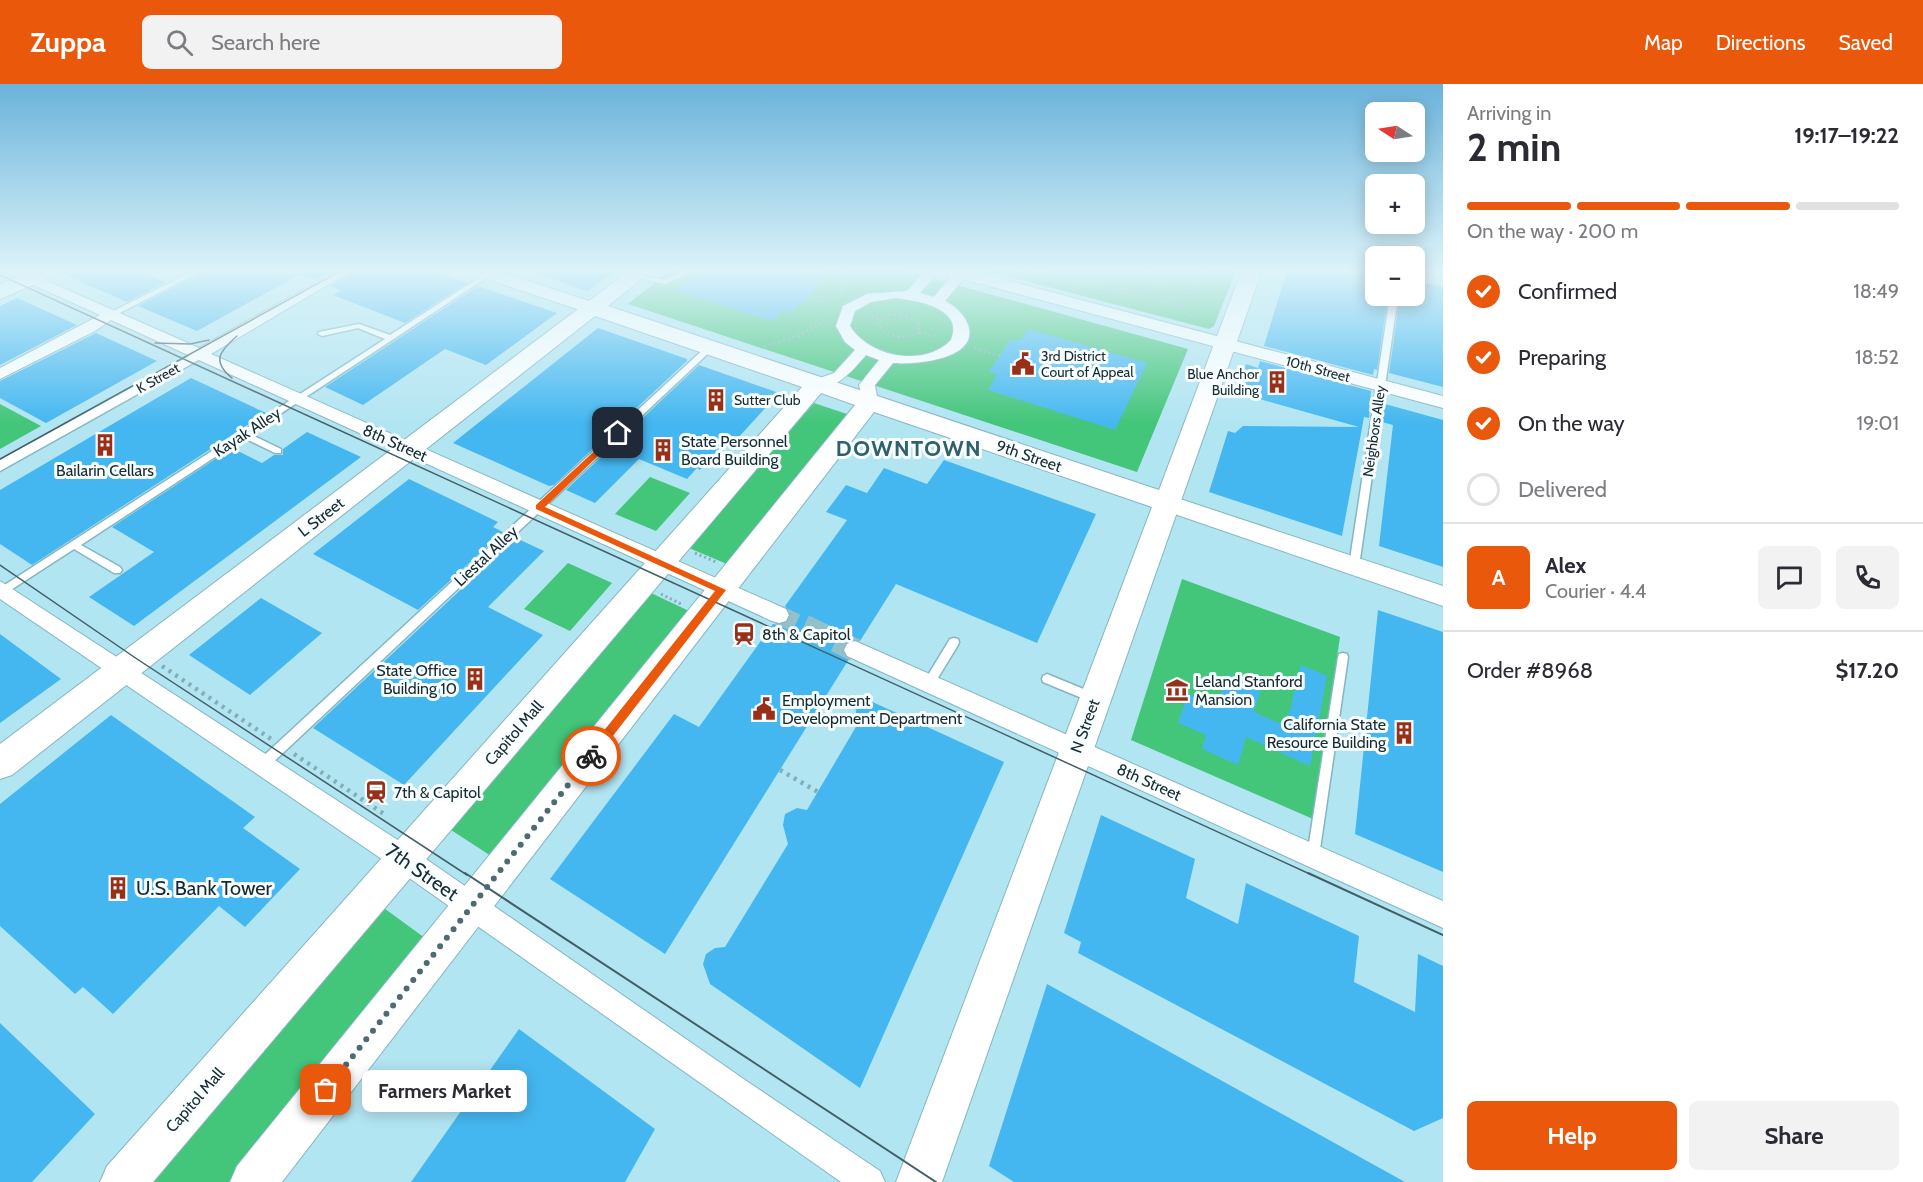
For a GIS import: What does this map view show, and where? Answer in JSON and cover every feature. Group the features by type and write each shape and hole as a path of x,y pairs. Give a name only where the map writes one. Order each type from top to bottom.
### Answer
{"main road":[{"name":"L Street","path":"0,764 575,321"},
{"name":"9th Street","path":"631,321 1168,503"},
{"name":"N Street","path":"919,1182 1233,321"},
{"name":"Capitol Mall","path":"123,1182 404,859 669,568 817,384"},
{"path":"253,1182 471,906 722,577 870,402"}],"street":[{"path":"0,374 30,354 96,321"},
{"name":"8th Street","path":"127,321 410,448 669,568 722,577 779,615"},
{"name":"K Street","path":"0,466 257,321"},
{"path":"843,321 845,330 864,348 890,357 930,357 947,351 957,343 962,331 958,321"},
{"name":"10th Street","path":"1140,321 1443,402"},
{"name":"Capitol Mall","path":"817,384 840,376 864,348"},
{"path":"870,402 867,385 890,357"},
{"name":"9th Street","path":"1168,503 1443,596"},
{"name":"7th Street","path":"1,591 404,859 728,1087 869,1182"},
{"name":"8th Street","path":"855,650 1443,915"}],"lane":[{"name":"Kayak Alley","path":"1,591 414,321"},
{"name":"Neighbors Alley","path":"1354,566 1390,321"},
{"path":"322,334 359,326 390,338"},
{"name":"Liestal Alley","path":"262,764 710,348"},
{"path":"244,434 278,451"},
{"path":"74,545 117,570"},
{"path":"929,683 954,642"},
{"path":"1313,856 1344,657"},
{"path":"1047,679 1095,698"}],"path":[{"path":"761,350 767,344 816,328 824,321"},
{"path":"881,321 879,323 882,330 891,335 904,337 919,332 947,340"},
{"path":"917,321 921,324 919,332"},
{"path":"968,346 1000,356"},
{"path":"669,568 722,577"},
{"path":"669,568 689,608"},
{"path":"780,770 818,792"}],"green space":[{"path":"680,321 1088,321 1188,349 1137,472"},
{"path":"1179,321 1216,321 1209,329"},
{"path":"814,403 847,414 727,564 689,548"},
{"path":"0,404 41,426 0,449"},
{"path":"650,477 690,493 656,531 615,514"},
{"path":"568,563 612,583 570,631 524,609"},
{"path":"1182,579 1340,637 1313,819 1131,740"},
{"path":"651,593 689,611 491,856 448,828"},
{"path":"381,906 425,938 229,1182 144,1182"}],"building":[{"path":"0,321 69,321 77,325 0,365"},
{"path":"174,321 215,321 197,331"},
{"path":"425,321 546,321 486,365 445,349 363,405 325,387"},
{"path":"1271,321 1384,321 1377,370 1374,369 1373,375 1264,346"},
{"path":"1396,321 1443,321 1443,387 1389,373"},
{"path":"598,328 687,359 687,361 554,485 549,486 453,443"},
{"path":"1028,329 1147,363 1115,430 988,390 997,375 989,372 1010,340 1021,340"},
{"path":"96,333 157,361 46,423 0,398 0,381"},
{"path":"1260,361 1371,391 1369,418 1364,417 1342,536 1209,492 1228,431 1235,433 1243,426 1359,427 1238,393 1246,364 1258,368"},
{"path":"699,365 779,393 736,440 729,437 700,470 697,468 687,479 639,459 595,503 566,490"},
{"path":"191,378 266,413 32,565 0,544 0,490"},
{"path":"1385,404 1443,420 1443,567 1379,546 1393,425 1382,422"},
{"path":"307,432 361,457 134,626 89,597 154,552 112,527 232,448 262,463 274,455 283,455 283,449"},
{"name":"Employment Development Department","path":"944,460 1096,514 1037,643 896,584 860,641 854,639 845,643 842,651 849,659 665,954 550,879 674,714 699,727 773,624 780,625 788,622 791,614 785,606 847,520 826,512 846,485 867,493 884,468 927,484"},
{"path":"409,479 498,522 493,527 503,532 418,610 313,554"},
{"name":"State Office Building 10","path":"516,538 544,551 488,607 543,635 404,785 313,728"},
{"path":"261,598 322,633 250,695 189,655"},
{"name":"California State Resource Building","path":"1378,610 1443,632 1443,872 1355,834"},
{"path":"0,634 61,679 0,723"},
{"path":"1301,665 1327,676 1310,766 1246,737 1238,765 1202,749 1206,735 1178,723 1188,693 1217,706 1227,674 1261,688 1254,712 1286,726"},
{"path":"866,699 1004,762 860,1088 710,984 703,964 706,954 715,948 725,947 788,844 783,825 785,814 797,808 807,810 860,720 856,713 855,701"},
{"name":"U.S. Bank Tower","path":"111,715 255,817 243,828 300,869 245,927 219,906 113,1014 83,987 75,994 0,926 0,804"},
{"path":"1101,815 1195,859 1186,898 1238,924 1246,883 1359,936 1354,982 1415,1012 1418,954 1443,966 1443,1118 1414,1131 1078,953 1081,942 1064,933"},
{"path":"1047,984 1405,1182 1014,1182 989,1166"},
{"path":"0,1023 95,1114 32,1182 0,1182"},
{"path":"519,1029 655,1129 625,1182 411,1182"}],"tunnel":[{"path":"779,615 807,628"},
{"path":"804,626 855,650"}],"tram line":[{"path":"101,321 182,358"},
{"path":"182,358 249,321"},
{"path":"232,378 225,372 220,356 226,346 237,336"},
{"path":"155,343 190,344 209,340"},
{"path":"0,459 182,358"},
{"path":"182,358 1312,875"},
{"path":"0,565 137,659 467,875"},
{"path":"465,873 936,1182"},
{"path":"1308,873 1443,935"}],"way so far":[{"path":"326,1090 591,756"}],"place":[{"name":"3rd District Court of Appeal","path":"1023,364"},
{"name":"Blue Anchor Building","path":"1277,382"},
{"name":"Sutter Club","path":"716,400"},
{"name":"Bailarin Cellars","path":"105,445"},
{"name":"State Personnel Board Building","path":"663,450"},
{"name":"8th & Capitol","path":"744,634"},
{"name":"State Office Building 10","path":"475,679"},
{"name":"Leland Stanford Mansion","path":"1177,690"},
{"name":"Employment Development Department","path":"764,709"},
{"name":"California State Resource Building","path":"1404,733"},
{"name":"7th & Capitol","path":"376,792"},
{"name":"U.S. Bank Tower","path":"118,888"},
{"name":"Farmers Market","path":"326,1090"}],"district":[{"name":"DOWNTOWN","path":"909,448"}],"route":[{"path":"591,756 722,590 539,507 618,433"}]}
